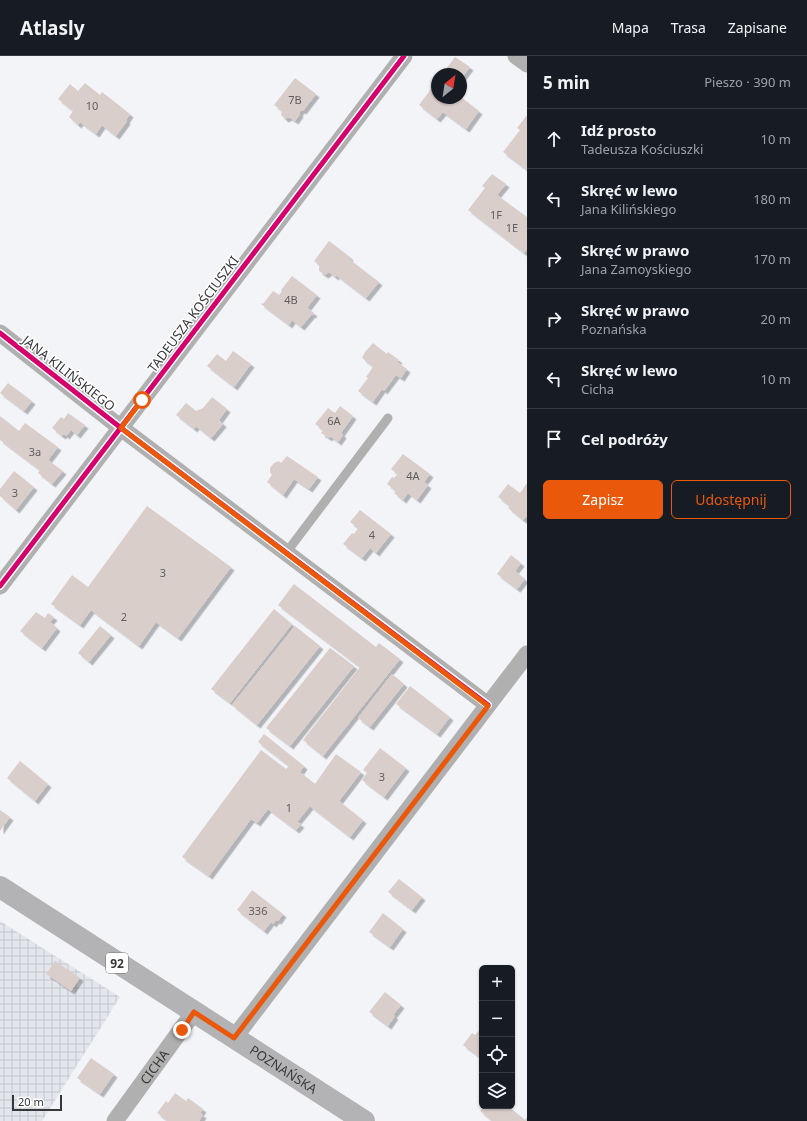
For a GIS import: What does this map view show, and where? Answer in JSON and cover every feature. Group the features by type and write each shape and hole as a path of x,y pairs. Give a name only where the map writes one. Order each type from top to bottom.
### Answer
{"main road":[{"name":"POZNAŃSKA","path":"0,887 364,1121"}],"street":[{"name":"TADEUSZA KOŚCIUSZKI","path":"0,586 404,56"},
{"path":"516,56 527,64"},
{"name":"JANA KILIŃSKIEGO","path":"0,333 121,428 488,706"},
{"path":"234,1038 527,654"},
{"name":"CICHA","path":"115,1121 194,1012"}],"lane":[{"path":"286,552 388,418"}],"shaded area":[{"path":"0,921 120,997 42,1121 0,1121"}],"building":[{"path":"455,57 470,67 467,71 467,68 447,68"},
{"path":"295,78 316,94 303,111 301,110 295,121 289,117 285,119 281,115 282,111 274,105"},
{"path":"85,83 100,95 102,92 130,114 126,120 127,121 116,136 102,125 96,134 80,122 78,125 69,117 73,111 58,99 70,84 78,91"},
{"path":"431,89 431,104 467,104 467,102 479,111 466,129 443,112 437,119 419,105"},
{"path":"527,115 527,170 503,152 520,130 517,128"},
{"path":"492,174 506,184 497,195 527,217 527,249 524,253 468,210 485,188 482,186"},
{"path":"329,241 350,257 349,259 379,282 366,298 336,275 335,277 329,272 325,275 319,271 320,266 314,261"},
{"path":"292,276 317,295 307,308 314,313 313,315 312,314 301,327 292,320 289,325 261,304 263,304 273,291 279,295"},
{"path":"373,343 387,354 388,352 399,360 397,362 407,369 401,378 396,375 384,391 382,389 373,402 358,391 368,378 366,377 373,367 362,358"},
{"path":"233,351 251,364 234,387 207,366 217,354 226,361"},
{"path":"8,383 32,401 24,411 0,393"},
{"path":"212,397 227,409 219,420 223,424 211,438 196,426 194,429 176,415 186,403 196,411 203,408"},
{"path":"340,406 353,416 341,433 343,435 338,442 330,436 329,438 321,433 323,430 315,424 328,408 335,413"},
{"path":"68,413 85,425 77,435 71,430 66,436 64,434 62,436 52,428 61,417 64,419"},
{"path":"0,416 19,431 25,423 58,447 48,460 63,471 52,484 38,473 40,470 0,440"},
{"path":"403,454 430,474 424,482 428,485 417,500 408,493 403,500 394,493 396,491 387,484 392,477 394,478 398,474 391,469"},
{"path":"287,456 318,477 309,489 294,479 283,495 267,482 272,475 270,468 274,463 279,461 281,463"},
{"path":"14,471 34,487 16,510 0,496 0,489"},
{"path":"527,483 527,516 523,520 508,508 510,506 498,497 508,484 520,493"},
{"path":"147,506 231,567 178,638 156,622 139,646 91,610 80,625 51,604 72,575 88,587"},
{"path":"360,510 391,534 376,553 370,548 362,558 343,544 358,528 350,522"},
{"path":"511,555 521,563 515,571 525,579 517,589 497,574"},
{"path":"294,584 376,647 379,643 400,659 323,756 303,740 360,667 278,605"},
{"path":"274,609 292,624 230,703 211,689"},
{"path":"36,612 45,618 48,613 54,617 50,622 57,628 42,648 20,631"},
{"path":"100,626 111,635 89,662 78,653"},
{"path":"295,626 320,646 257,725 232,705"},
{"path":"330,648 354,666 290,746 266,728"},
{"path":"392,674 404,684 370,727 358,718"},
{"path":"410,686 450,717 437,734 396,704"},
{"path":"264,734 304,766 300,772 315,784 336,754 361,772 339,801 363,820 350,837 310,806 297,822 301,824 296,830 268,809 257,823 251,819 209,876 182,857 261,750 286,769 289,766 258,742"},
{"path":"380,748 406,768 384,797 362,780 367,773 363,770"},
{"path":"20,761 48,784 35,801 7,778"},
{"path":"0,810 10,817 0,831"},
{"path":"399,879 422,897 412,910 388,892"},
{"path":"252,890 283,914 278,921 276,920 273,924 271,922 264,931 237,910"},
{"path":"383,913 403,929 390,947 369,932"},
{"path":"55,961 80,978 71,991 46,974"},
{"path":"385,992 401,1005 393,1015 395,1016 388,1026 369,1012"},
{"path":"479,1030 479,1057 463,1045 472,1033 475,1035"},
{"path":"91,1058 114,1074 100,1094 77,1078"},
{"path":"175,1093 186,1101 188,1098 203,1109 200,1113 203,1115 199,1121 168,1121 157,1113 166,1101 168,1103"},
{"path":"482,1109 512,1109 525,1120 527,1117 527,1121 492,1121 480,1111"}],"cycle path":[{"path":"0,586 404,56"},
{"path":"0,333 121,428 488,705"}],"route":[{"path":"142,400 121,428 488,706 234,1038 194,1012 182,1030"}]}
